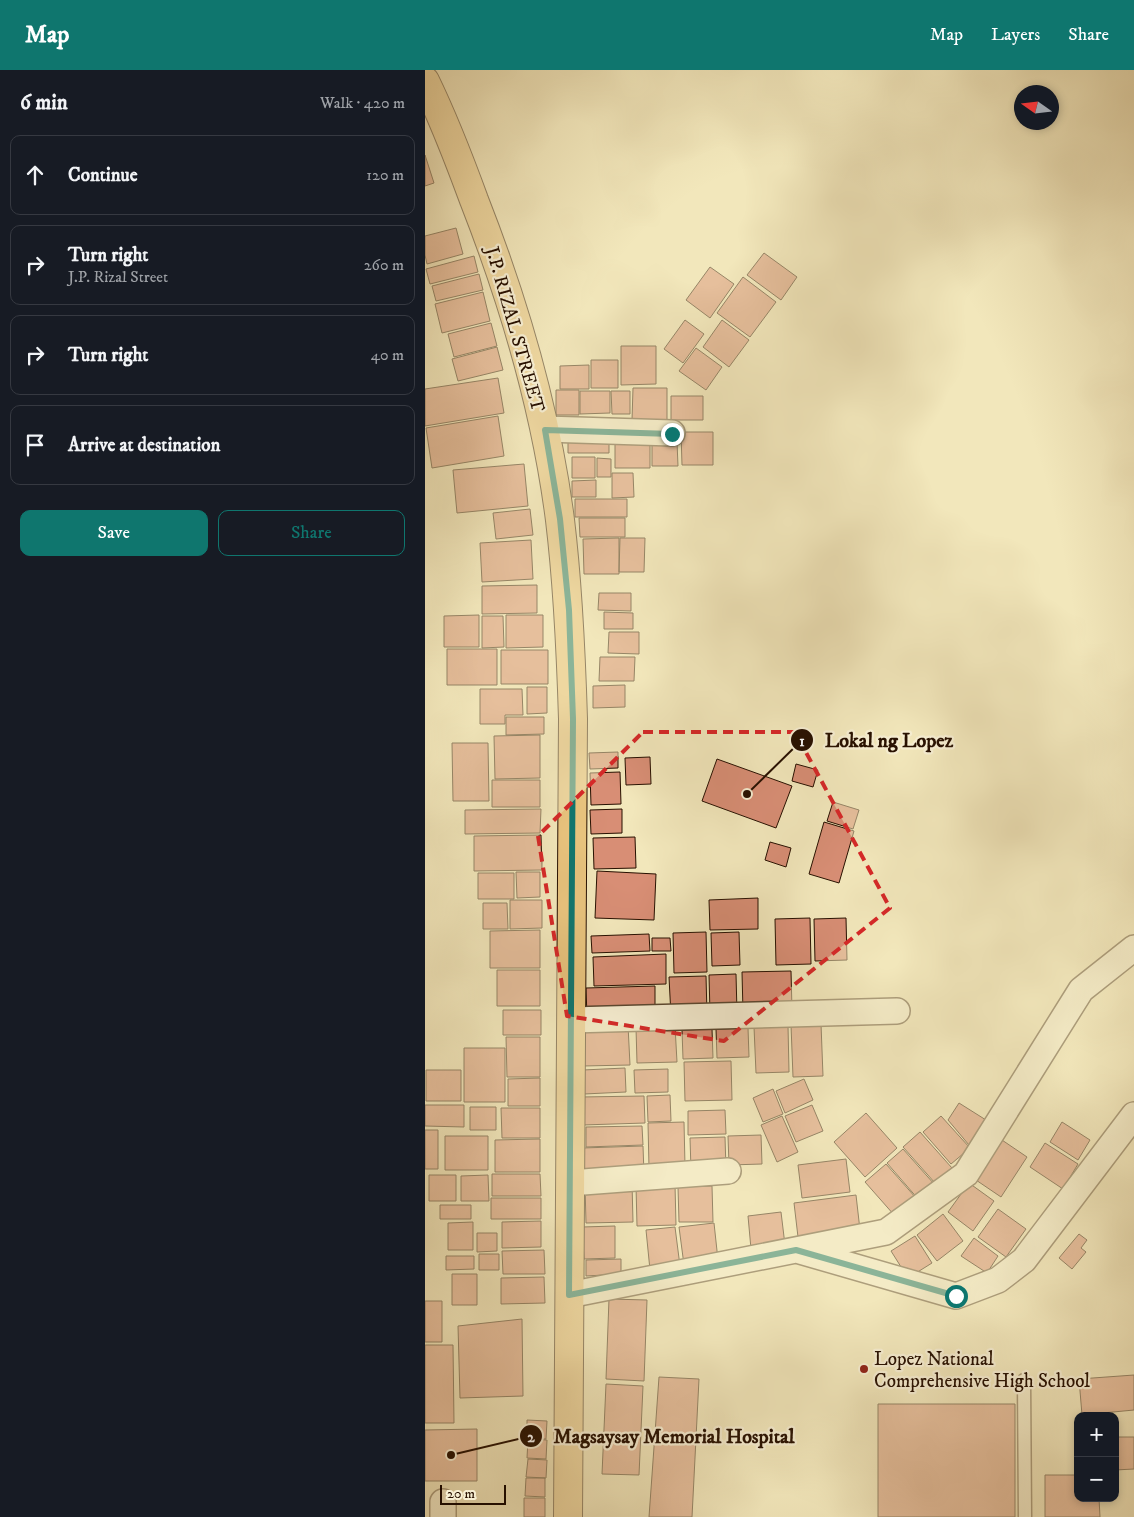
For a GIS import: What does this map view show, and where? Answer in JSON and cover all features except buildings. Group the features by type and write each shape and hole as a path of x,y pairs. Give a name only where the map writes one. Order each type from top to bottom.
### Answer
{"main road":[{"name":"J.P. RIZAL STREET","path":"425,81 443,118 491,245 521,336 545,430 560,519 569,610 573,719 568,1517"}],"street":[{"path":"545,430 672,434"},
{"path":"569,1295 886,1232 965,1174 1081,990 1134,948"},
{"path":"571,1020 897,1011"},
{"path":"796,1250 956,1296 998,1280 1024,1260 1134,1115"},
{"path":"569,1183 728,1172"}],"lane":[{"path":"1024,1380 1025,1517"}],"highlighted area":[{"path":"643,732 795,732 890,908 724,1041 567,1016 538,836"}],"place":[{"name":"Lokal ng Lopez","path":"747,794"},
{"name":"Lopez National Comprehensive High School","path":"864,1369"},
{"name":"Magsaysay Memorial Hospital","path":"451,1455"}],"route":[{"path":"672,434 545,430 560,519 569,610 573,719 569,1295 796,1250 956,1296"}]}
